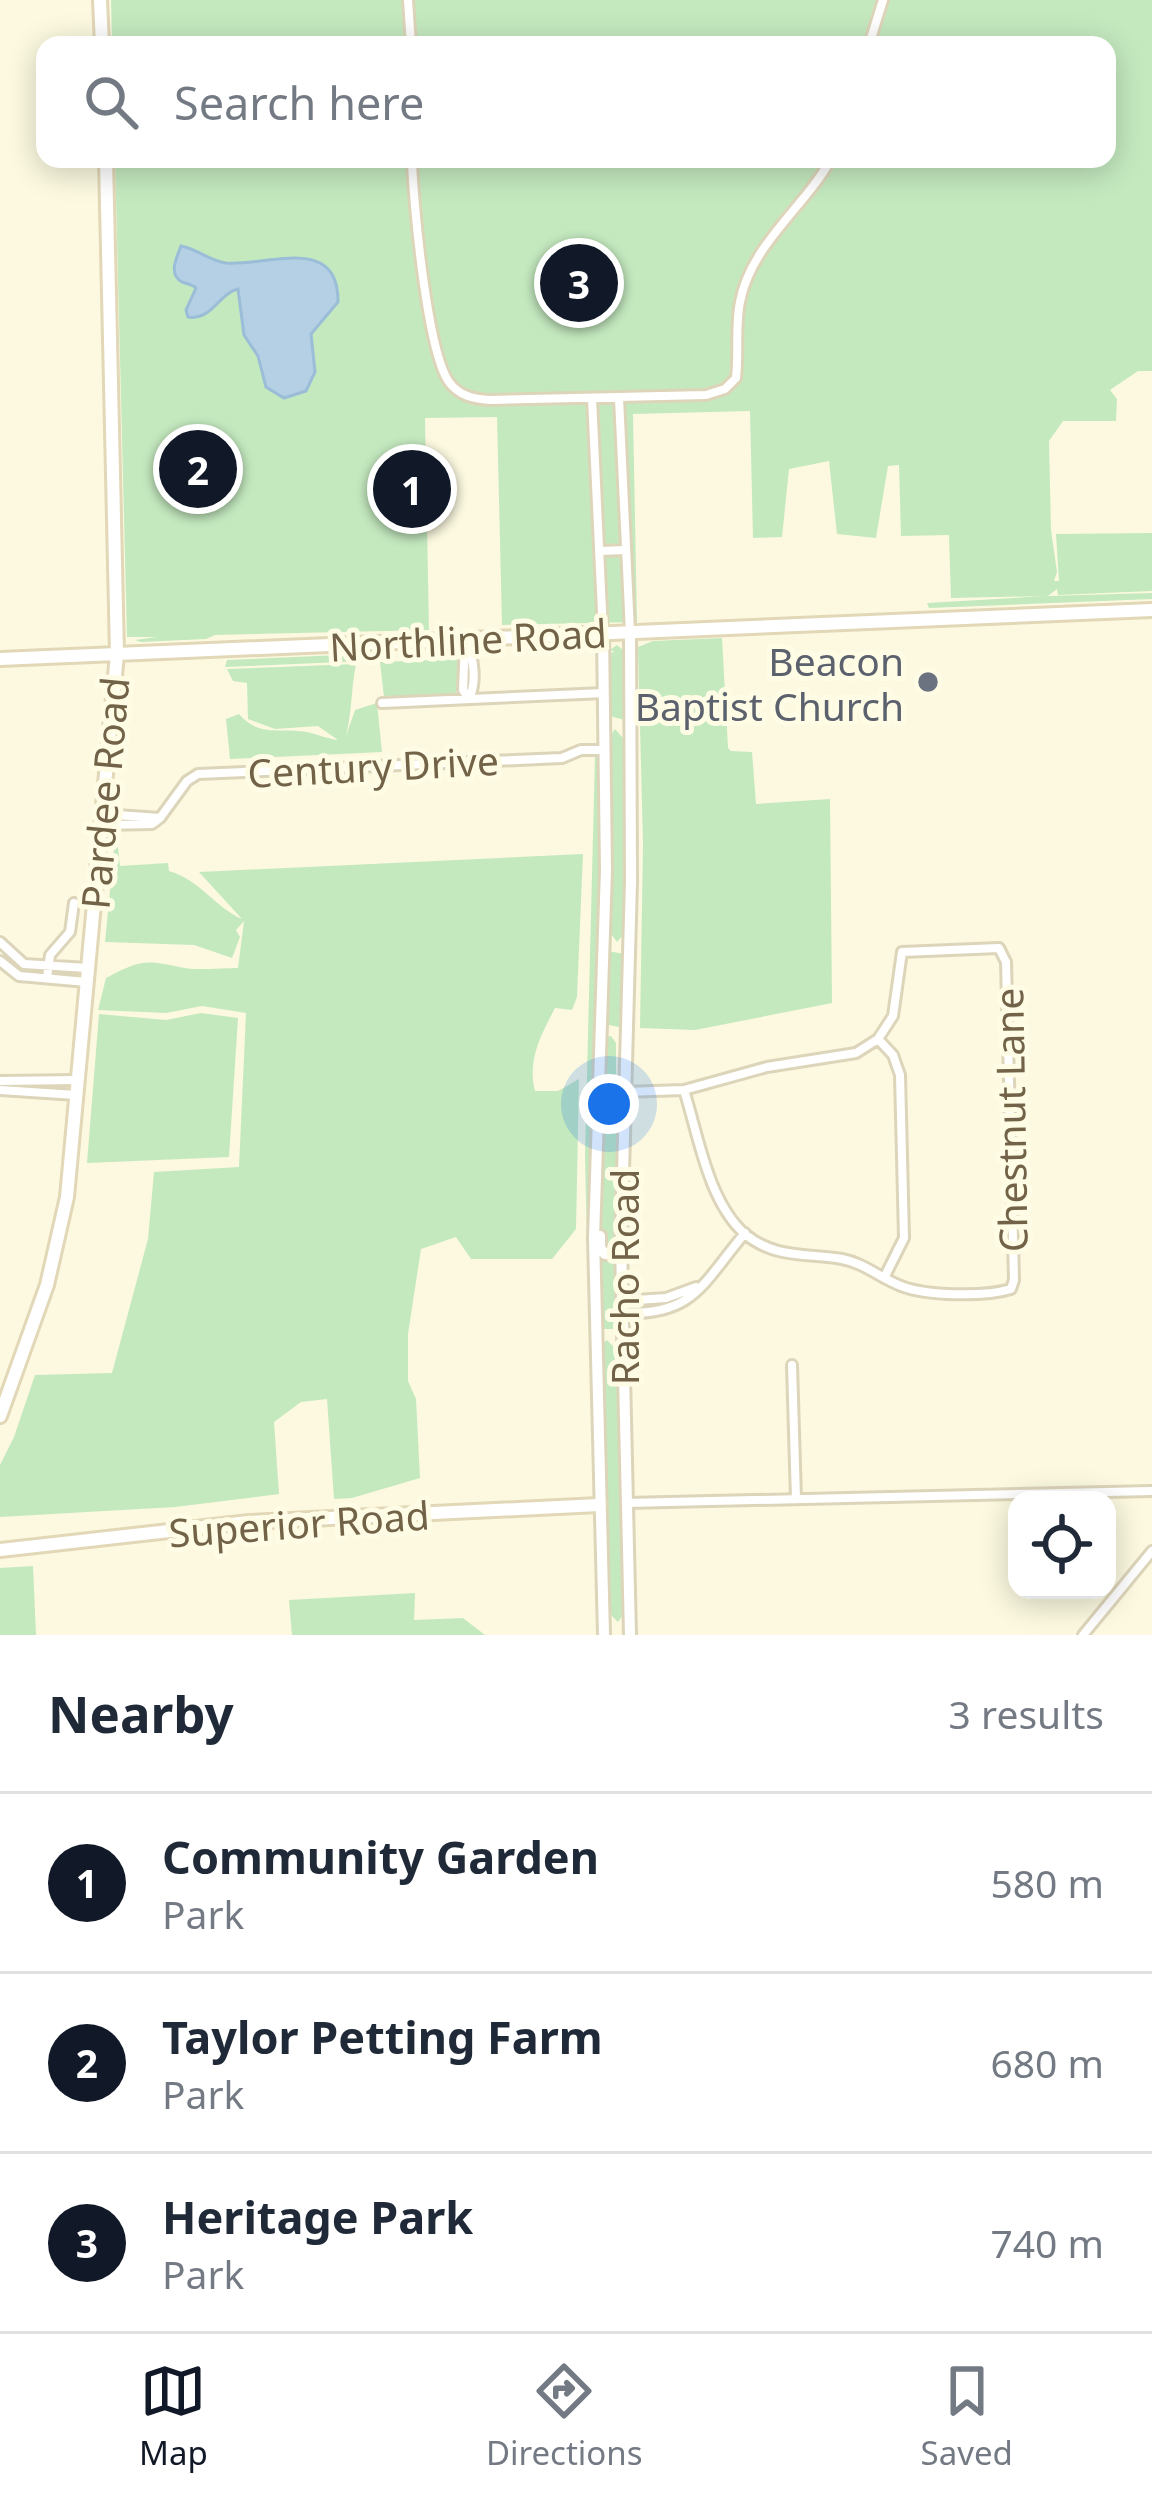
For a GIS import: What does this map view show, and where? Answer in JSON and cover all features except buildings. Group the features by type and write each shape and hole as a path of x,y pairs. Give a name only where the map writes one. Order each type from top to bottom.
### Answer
{"main road":[{"path":"100,0 102,36"},
{"name":"Pardee Road","path":"0,1416 53,1267 67,1197 117,654 106,168"},
{"name":"Northline Road","path":"0,659 1152,610"},
{"name":"Superior Road","path":"0,1550 249,1522 599,1504"}],"street":[{"path":"409,0 411,36"},
{"path":"871,36 883,0"},
{"path":"413,168 425,289 446,379 456,390 480,400 619,398 725,389 736,378 738,316 748,277 778,228 825,168"},
{"path":"592,398 603,633"},
{"path":"619,398 630,632"},
{"path":"600,551 626,550"},
{"name":"Racho Road","path":"630,632 632,812 621,1245 630,1630"},
{"name":"Racho Road","path":"603,633 605,870 595,1167 595,1337 604,1635"},
{"path":"465,639 463,690 470,699"},
{"path":"382,703 604,693"},
{"path":"604,725 620,721 626,728 632,812"},
{"name":"Century Drive","path":"101,819 160,818 198,774 562,758 581,750 604,751"},
{"path":"605,870 609,943 619,948 628,941"},
{"path":"47,978 52,950 70,932 74,903"},
{"path":"0,942 25,964 88,975"},
{"name":"Chestnut Lane","path":"878,1039 897,1002 902,952 1004,951 1014,1257 1011,1289 928,1293 884,1278"},
{"path":"13,957 2,964 19,976 88,975"},
{"path":"599,1033 609,1028 618,1032 622,1113"},
{"path":"622,1092 684,1090 767,1067 856,1053 878,1039 893,1055 900,1075 905,1218 902,1247 884,1278 850,1261 783,1254 745,1234 719,1196 684,1090"},
{"path":"0,1081 78,1080"},
{"path":"0,1090 76,1095"},
{"path":"595,1167 600,1248 612,1254 621,1245"},
{"path":"622,1307 670,1310 692,1298 745,1234"},
{"path":"622,1307 698,1286"},
{"path":"666,1298 670,1310"},
{"path":"595,1337 615,1336 624,1413"},
{"path":"792,1365 796,1499"},
{"path":"626,1503 1152,1491"},
{"path":"600,1537 610,1624 630,1630"},
{"path":"1083,1635 1152,1551"}],"green space":[{"path":"111,0 1152,0 1152,371 1138,371 1110,390 1117,399 1116,421 1063,421 1049,441 1054,581 1059,581 1056,534 1152,533 1152,591 1058,595 1057,589 1048,596 1152,593 1152,599 929,608 927,603 1047,596 951,598 949,535 901,536 899,465 888,466 876,538 837,534 829,461 789,469 782,537 753,538 750,411 633,414 637,622 502,625 497,417 425,418 429,630 215,635 141,642 135,640 157,637 127,637 115,168 1116,168 1116,36 112,36"},
{"path":"722,638 728,748 752,752 756,804 830,799 832,1003 695,1030 640,1028 643,844 638,647 653,641"},
{"path":"617,645 625,652 625,720 609,716 609,653"},
{"path":"363,654 366,661 225,667 227,660"},
{"path":"458,659 456,694 384,697 380,662"},
{"path":"356,664 346,736 355,710 377,703 382,752 230,759 226,719 239,714 262,729 338,740 318,726 275,729 248,719 247,683 233,681 227,669"},
{"path":"615,729 623,738 628,811 625,933 617,942 611,934 609,739"},
{"path":"595,755 601,762 601,818 589,1337 585,1155"},
{"path":"116,829 120,866 168,863 169,871 242,919 199,872 583,854 577,997 572,1010 555,1008 540,1038 533,1069 535,1091 558,1091 579,1079 576,1229 552,1259 471,1259 456,1237 421,1249 408,1334 408,1381 416,1399 420,1478 334,1499 327,1399 301,1402 274,1422 279,1494 175,1507 0,1517 0,1465 35,1375 112,1373 148,1239 154,1172 239,1167 246,1013 202,1006 166,1013 98,1010 106,978 134,965 238,968 244,921 236,930 240,937 232,958 194,945 105,942"},
{"path":"608,951 624,954 619,1027 604,1024"},
{"path":"201,1013 238,1018 229,1157 87,1163 99,1014 166,1020"},
{"path":"611,1036 616,1043 616,1238 609,1248 602,1241 599,1167 605,1037"},
{"path":"599,1257 616,1261 615,1329 600,1329"},
{"path":"607,1340 614,1347 620,1422 625,1612 618,1622 611,1615 605,1537 601,1344"},
{"path":"33,1566 36,1635 0,1635 0,1568"},
{"path":"415,1593 414,1620 463,1618 485,1635 292,1635 289,1600"}],"water":[{"path":"181,246 226,263 297,258 326,267 335,281 338,302 311,334 315,372 306,391 284,398 266,387 258,356 244,335 238,289 203,315 188,317 186,310 196,288 175,274"}],"place":[{"name":"Heritage Park","path":"579,283"},
{"name":"Taylor Petting Farm","path":"198,469"},
{"name":"Community Garden","path":"412,489"},
{"name":"Beacon Baptist Church","path":"928,682"}]}
